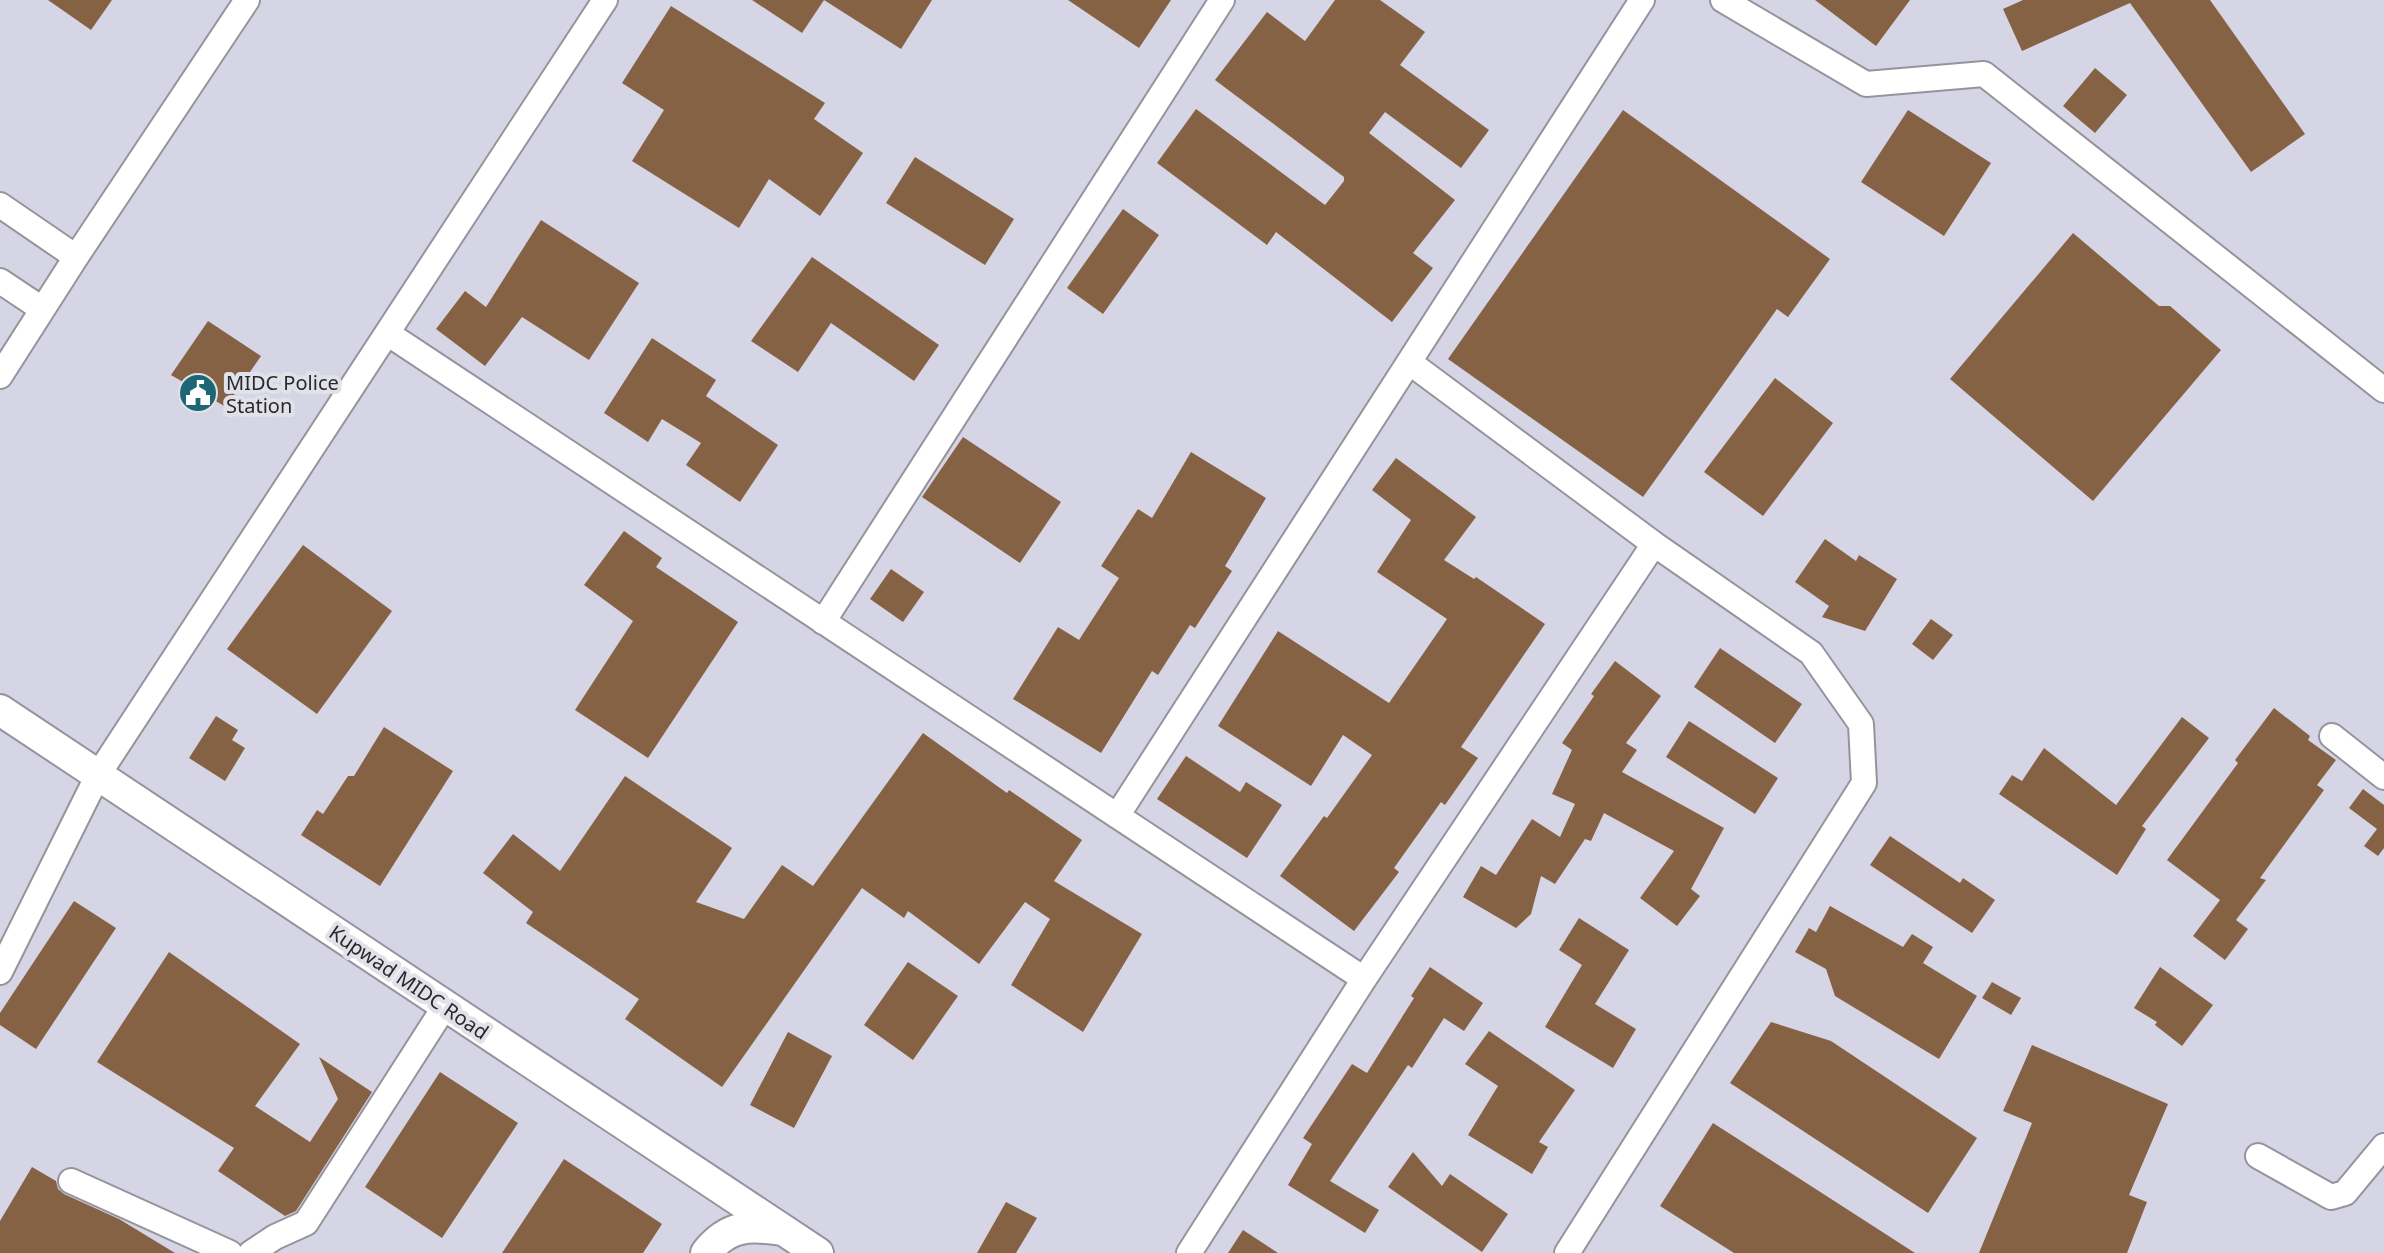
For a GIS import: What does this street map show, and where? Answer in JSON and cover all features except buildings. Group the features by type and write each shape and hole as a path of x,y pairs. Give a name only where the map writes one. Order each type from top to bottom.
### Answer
{"main road":[{"name":"Kupwad MIDC Road","path":"0,710 818,1253"},
{"path":"706,1253 715,1242 734,1230 755,1226 784,1230"}],"street":[{"path":"0,376 247,0"},
{"path":"0,972 98,775 605,0"},
{"path":"823,622 1222,0"},
{"path":"1117,816 1642,0"},
{"path":"1723,0 1866,84 1984,74 2384,390"},
{"path":"0,205 76,257"},
{"path":"0,281 42,309"},
{"path":"387,333 1364,979"},
{"path":"1409,362 1654,544 1811,653 1861,724 1864,783 1567,1253"},
{"path":"1189,1253 1364,979 1654,544"},
{"path":"2332,736 2384,777"},
{"path":"251,1253 275,1237 306,1223 445,1006"},
{"path":"2258,1156 2331,1197 2345,1193 2384,1146"},
{"path":"71,1181 230,1253"}],"shaded area":[{"path":"0,0 2384,0 2384,1253 0,1253"}],"place":[{"name":"MIDC Police Station","path":"198,393"}]}
